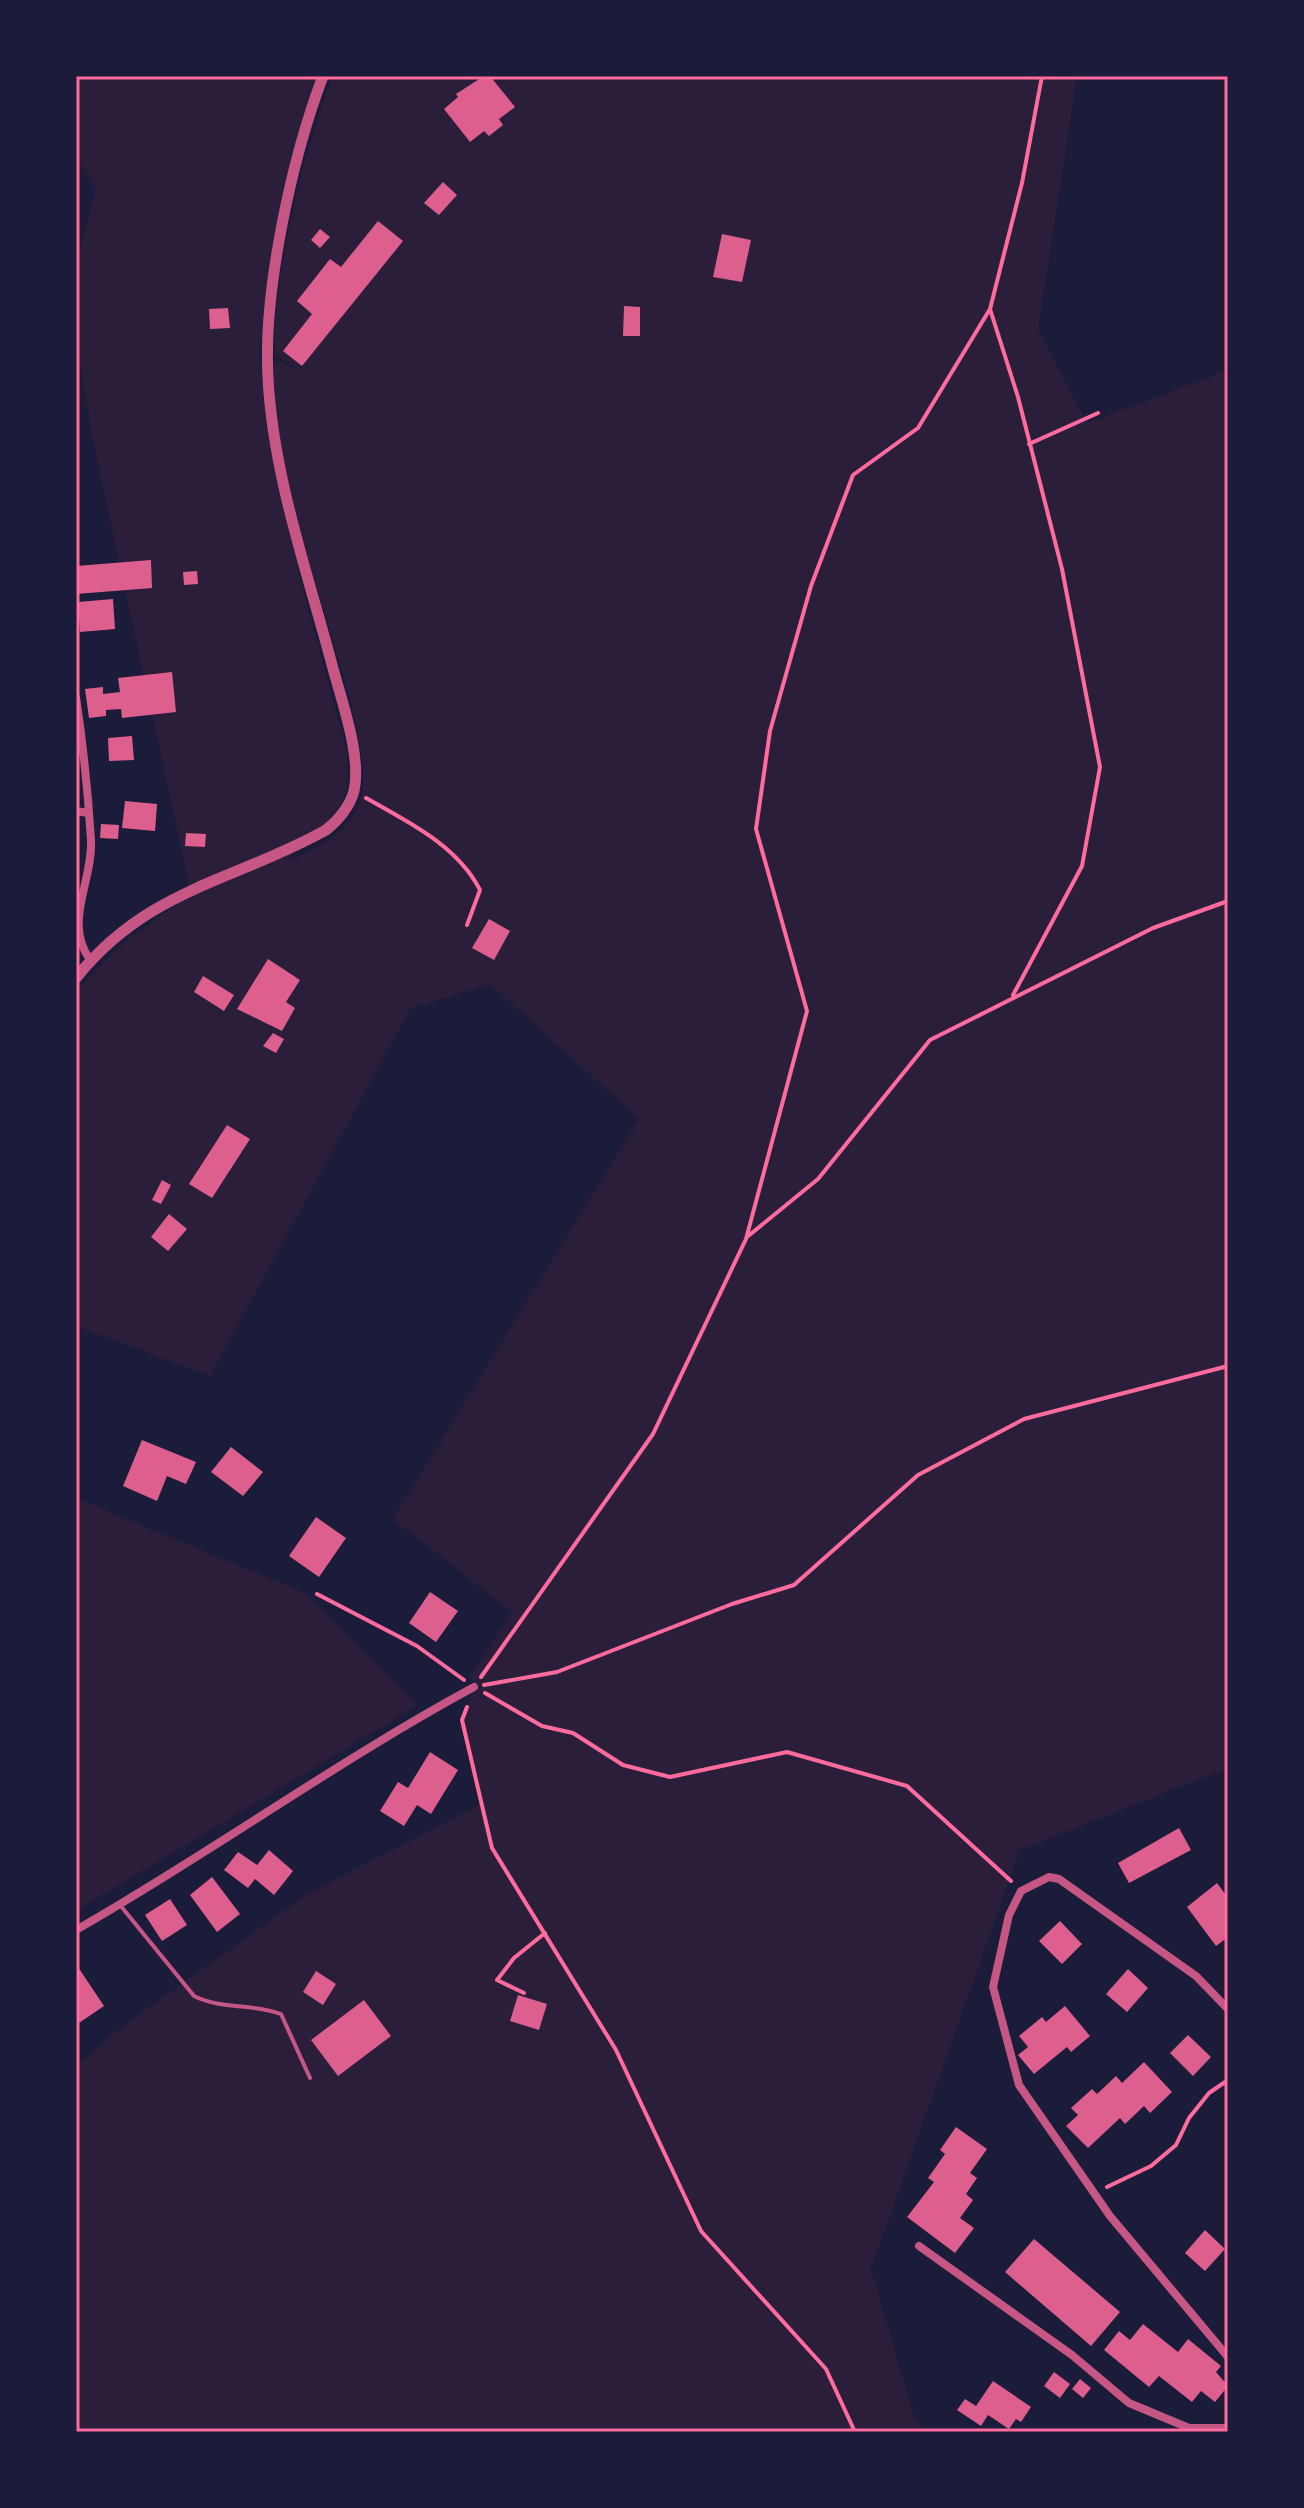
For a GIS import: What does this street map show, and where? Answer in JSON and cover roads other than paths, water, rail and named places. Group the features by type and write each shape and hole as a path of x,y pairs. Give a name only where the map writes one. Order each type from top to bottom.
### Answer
{"street":[{"path":"76,978 90,960 118,935 169,899 326,830 337,821 354,791 351,738 280,470 268,374 268,331 284,226 311,108 323,76"},
{"path":"76,697 91,843 78,910 79,948 90,960"},
{"path":"76,811 88,813"},
{"path":"76,1930 415,1719 474,1687"},
{"path":"1228,2009 1196,1976 1059,1879 1049,1877 1021,1891 1009,1915 993,1987 1019,2085 1094,2193 1228,2357"},
{"path":"919,2246 1059,2346 1129,2403 1189,2428 1228,2428"}],"lane":[{"path":"120,1905 194,1996 210,2004 268,2008 281,2014 310,2078"}]}
